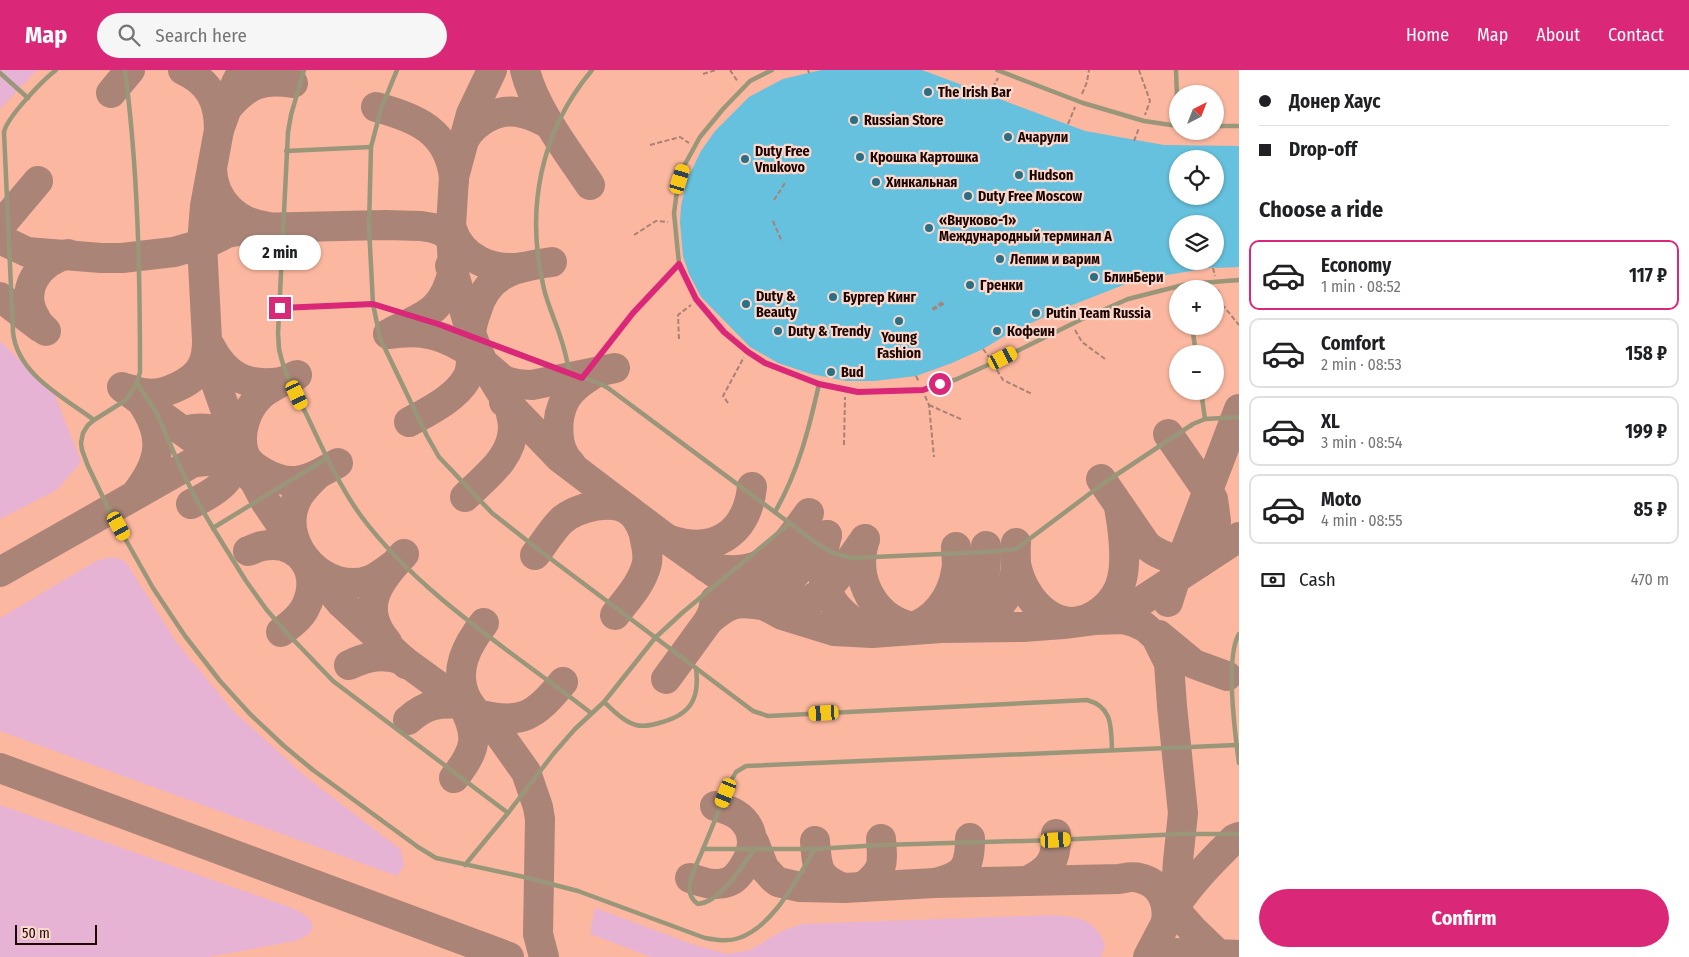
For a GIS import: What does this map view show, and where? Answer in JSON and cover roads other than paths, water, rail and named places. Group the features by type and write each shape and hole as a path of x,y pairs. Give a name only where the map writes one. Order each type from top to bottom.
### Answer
{"lane":[{"path":"56,70 28,98 5,126 4,132 14,340 25,363 40,380 94,420"},
{"path":"125,70 134,164 140,372 137,383 126,400 94,420 83,433 81,443 88,466 109,510 153,588 185,636 220,681 250,714 284,746 418,848 436,858 578,891 705,938 723,941 738,938 752,932 761,925 792,887 815,849"},
{"path":"304,70 291,114 286,150 278,334 280,353 290,379 327,458 360,514 368,524 424,584 472,623 592,713"},
{"path":"388,70 396,72 381,108 371,147 369,227 373,304 380,338 417,418 439,457 492,512 753,711 768,716 1088,700 1098,704 1107,713 1112,749"},
{"path":"570,373 544,289 537,252 537,193 547,149 555,127 573,94 592,70"},
{"path":"772,70 750,81 700,136 684,166 677,191 674,213 679,264 696,299 724,332 765,363 819,384 858,392 923,390 957,379 1128,299 1169,291"},
{"path":"997,70 1083,103 1144,121 1178,126 1176,70"},
{"path":"0,72 28,98"},
{"path":"1224,126 1239,126"},
{"path":"286,150 371,147"},
{"path":"582,378 633,313 679,264"},
{"path":"1224,282 1239,280"},
{"path":"280,308 373,304 421,318 608,388 790,523 833,553 851,558 1016,549 1104,483 1193,424 1205,418 1239,417"},
{"path":"137,383 156,412 197,502 246,581 266,608 318,667 356,699 508,813"},
{"path":"775,512 798,466 819,384"},
{"path":"1202,400 1205,418"},
{"path":"213,528 327,458"},
{"path":"465,865 554,753 575,729 604,702 655,638 682,613 790,523"},
{"path":"1239,634 1234,645 1233,669 1236,745 1239,763"},
{"path":"604,702 622,717 638,726 670,720 680,716 687,710 694,698 697,681 696,668"},
{"path":"754,850 715,898 698,904 691,898 689,887 732,779 736,772 746,766 1236,745"},
{"path":"704,849 815,849 1181,834 1239,834"}],"place":[{"name":"The Irish Bar","path":"928,92"},
{"name":"Russian Store","path":"854,120"},
{"name":"Ачарули","path":"1008,137"},
{"name":"Крошка Картошка","path":"860,157"},
{"name":"Duty Free Vnukovo","path":"745,159"},
{"name":"Hudson","path":"1019,175"},
{"name":"Хинкальная","path":"876,182"},
{"name":"Duty Free Moscow","path":"968,196"},
{"name":"«Внуково-1» Международный терминал А","path":"929,228"},
{"name":"Лепим и варим","path":"1000,259"},
{"name":"БлинБери","path":"1094,277"},
{"name":"Гренки","path":"970,285"},
{"name":"Бургер Кинг","path":"833,297"},
{"name":"Duty & Beauty","path":"746,304"},
{"name":"Putin Team Russia","path":"1036,313"},
{"name":"Young Fashion","path":"899,321"},
{"name":"Duty & Trendy","path":"778,331"},
{"name":"Кофеин","path":"997,331"},
{"name":"Bud","path":"831,372"}]}
